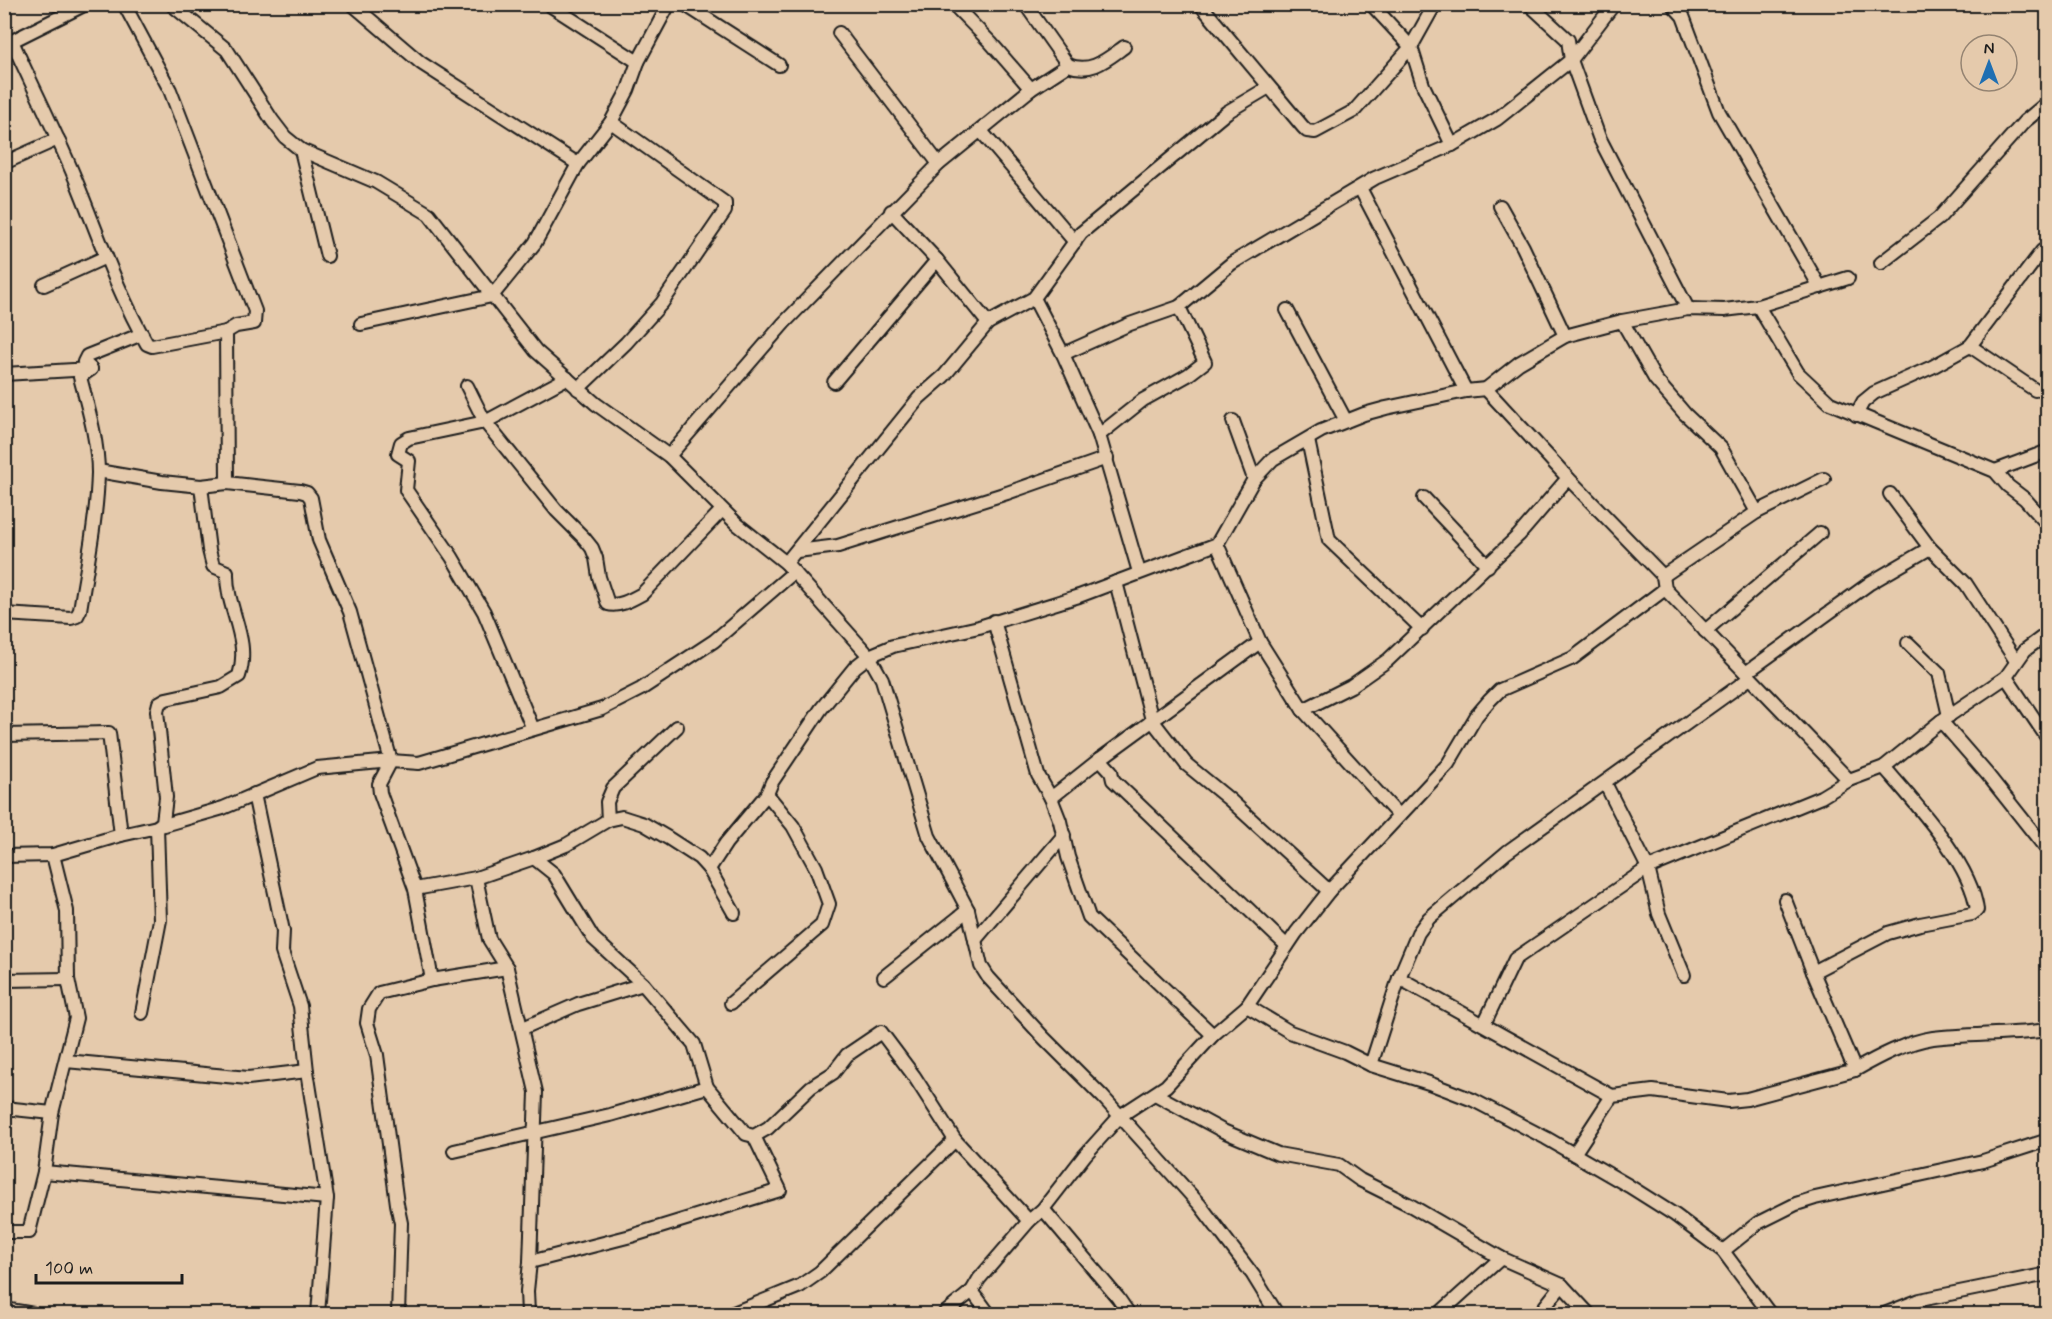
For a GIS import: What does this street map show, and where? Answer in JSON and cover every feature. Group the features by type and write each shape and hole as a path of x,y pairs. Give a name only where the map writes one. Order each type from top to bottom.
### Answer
{"street":[{"path":"86,4 8,43 58,139 106,257 147,344 152,346 226,332 236,326 254,323 255,311 170,90 124,4"},
{"path":"171,4 227,50 285,137 301,150 376,182 429,214 536,351 596,404 669,456 722,510 790,568 869,656 882,679 929,836 968,910 981,966 988,977 1103,1097 1200,1205 1253,1275 1277,1314"},
{"path":"352,4 421,63 578,164"},
{"path":"548,4 638,62"},
{"path":"361,324 492,296 535,243 578,164 611,122 628,90 638,62 669,4"},
{"path":"684,4 779,65"},
{"path":"953,4 1031,89"},
{"path":"1025,4 1068,65 1074,68 1093,68 1124,47"},
{"path":"1200,4 1303,127 1315,132 1354,111 1411,47 1435,4"},
{"path":"1371,4 1411,47 1423,85 1452,145"},
{"path":"1529,4 1568,40 1570,60 1599,136 1688,309"},
{"path":"1063,354 1130,324 1179,308 1232,263 1376,178 1452,145 1497,119 1570,60 1614,4"},
{"path":"1672,4 1683,16 1719,112 1820,287"},
{"path":"839,33 939,164"},
{"path":"669,456 784,323 891,211 939,164 1031,89 1068,65"},
{"path":"4,856 53,855 157,827 223,808 317,768 391,761 419,763 602,709 641,689 714,641 790,568 797,551 920,398 944,376 988,323 1035,298 1081,233 1227,112 1269,87"},
{"path":"1881,263 1939,218 2024,122 2048,102"},
{"path":"578,389 626,343 662,303 725,211 725,202 611,122"},
{"path":"981,130 1075,242"},
{"path":"4,163 58,139"},
{"path":"301,150 327,256"},
{"path":"1360,188 1466,391"},
{"path":"1500,206 1523,247 1565,336"},
{"path":"891,211 937,260 988,323"},
{"path":"1856,415 1863,402 1874,393 1932,367 1970,346 2042,251"},
{"path":"44,285 106,257"},
{"path":"834,382 937,260"},
{"path":"709,869 726,843 767,794 772,782 816,717 855,667 869,656 893,646 979,627 1079,596 1217,544 1254,479 1273,459 1321,431 1346,421 1386,408 1486,389 1519,363 1565,336 1622,321 1688,309 1724,310 1758,306 1848,278"},
{"path":"1035,298 1099,435 1139,572"},
{"path":"1758,306 1798,373 1830,403 1995,471 2048,525"},
{"path":"1099,435 1143,400 1188,375 1205,362 1179,308"},
{"path":"1287,310 1346,421"},
{"path":"1622,321 1655,379 1685,414 1721,448 1757,512"},
{"path":"226,332 227,483"},
{"path":"91,369 84,362 87,356 142,334"},
{"path":"1970,346 2035,390"},
{"path":"4,374 91,369"},
{"path":"4,614 70,618 77,616 80,610 91,544 98,471 92,426 80,378 91,369"},
{"path":"533,729 484,612 452,557 406,490 409,461 398,454 401,443 409,438 485,422 567,378"},
{"path":"467,386 485,422 556,510 592,548 608,604 614,606 642,594 722,510"},
{"path":"1486,389 1663,576 1665,589 1849,780"},
{"path":"1233,421 1254,479"},
{"path":"1308,440 1329,540 1422,629"},
{"path":"1995,471 2048,451"},
{"path":"797,551 838,546 1007,493 1107,458"},
{"path":"98,471 201,486 227,483 300,491 307,493 311,498 319,540 350,612 391,761 379,784 380,793 415,889 432,980"},
{"path":"1303,710 1372,673 1488,566 1519,535 1568,478"},
{"path":"1663,576 1757,512 1824,478"},
{"path":"157,827 163,822 166,797 157,711 159,703 166,699 221,687 239,676 244,661 227,586 227,572 213,566 209,550 201,486"},
{"path":"1890,494 1930,548 1966,584 2016,661"},
{"path":"1424,498 1488,566"},
{"path":"1705,631 1820,533"},
{"path":"1217,544 1260,642 1303,710 1398,815"},
{"path":"1371,1065 1399,978 1418,933 1439,908 1507,852 1605,783 1870,583 1930,548"},
{"path":"1116,582 1152,720 1186,764 1230,800 1329,891"},
{"path":"944,1314 972,1291 979,1279 1029,1221 1043,1209 1084,1155 1120,1116 1166,1086 1213,1035 1247,1006 1287,946 1329,891 1448,764 1477,716 1500,690 1573,658 1665,589"},
{"path":"994,621 1038,775 1051,798 1064,835 1068,858 1089,917 1213,1035"},
{"path":"1484,1024 1515,958 1648,868 1821,797 1849,780 1884,767 1945,718 2006,676 2025,650 2048,633"},
{"path":"1051,798 1152,720 1260,642"},
{"path":"1908,643 1939,673 1945,718 2048,851"},
{"path":"2006,676 2048,739"},
{"path":"609,820 607,802 613,788 677,727"},
{"path":"4,735 109,733 121,835"},
{"path":"1100,759 1111,771 1113,780 1287,946"},
{"path":"1813,972 1888,933 1972,914 1977,910 1969,880 1934,826 1884,767"},
{"path":"1605,783 1648,868 1659,914 1684,975"},
{"path":"254,794 283,931 282,952 300,1006 307,1071 327,1198 318,1314"},
{"path":"731,1003 822,925 829,904 816,868 793,826 767,794"},
{"path":"415,889 476,878 534,858 566,845 609,820 622,817 644,824 699,858 709,869 734,913"},
{"path":"142,1013 160,920 157,827"},
{"path":"975,940 1064,835"},
{"path":"4,1232 29,1232 44,1172 52,1113 76,1018 68,979 67,911 53,855"},
{"path":"534,858 554,874 593,938 643,984 694,1044 707,1087 746,1134 754,1136 768,1128 811,1087 833,1073 847,1055 881,1032 914,1076 955,1140 1029,1221"},
{"path":"476,878 489,939 507,968 516,1009 523,1028 536,1092 530,1262 526,1291 528,1314"},
{"path":"1785,900 1813,972 1856,1070"},
{"path":"884,977 968,910"},
{"path":"398,1314 401,1223 377,1055 367,1023 369,1009 379,993 432,980 507,968"},
{"path":"1399,978 1612,1096 1653,1091 1728,1101 1747,1099 1856,1070 1871,1061 1931,1039 2039,1031"},
{"path":"4,980 68,979"},
{"path":"523,1028 579,1004 643,984"},
{"path":"1247,1006 1290,1032 1345,1052 1371,1065 1473,1100 1574,1154 1675,1215 1723,1251 1770,1314"},
{"path":"66,1061 248,1078 307,1071"},
{"path":"454,1151 610,1115 707,1087"},
{"path":"1155,1094 1223,1131 1278,1154 1339,1165 1360,1180 1408,1204 1501,1258 1562,1285 1588,1314"},
{"path":"1574,1154 1612,1096"},
{"path":"4,1108 52,1113"},
{"path":"530,1262 631,1236 780,1190 754,1136"},
{"path":"731,1314 800,1286 820,1272 955,1140"},
{"path":"1723,1251 1758,1223 1805,1201 1983,1161 2048,1140"},
{"path":"44,1172 327,1198"},
{"path":"1043,1209 1129,1314"},
{"path":"1439,1314 1501,1258"},
{"path":"1884,1314 1920,1300 2048,1274"},
{"path":"1539,1314 1562,1285"},
{"path":"972,1291 989,1314"},
{"path":"4,1309 34,1314"}]}
